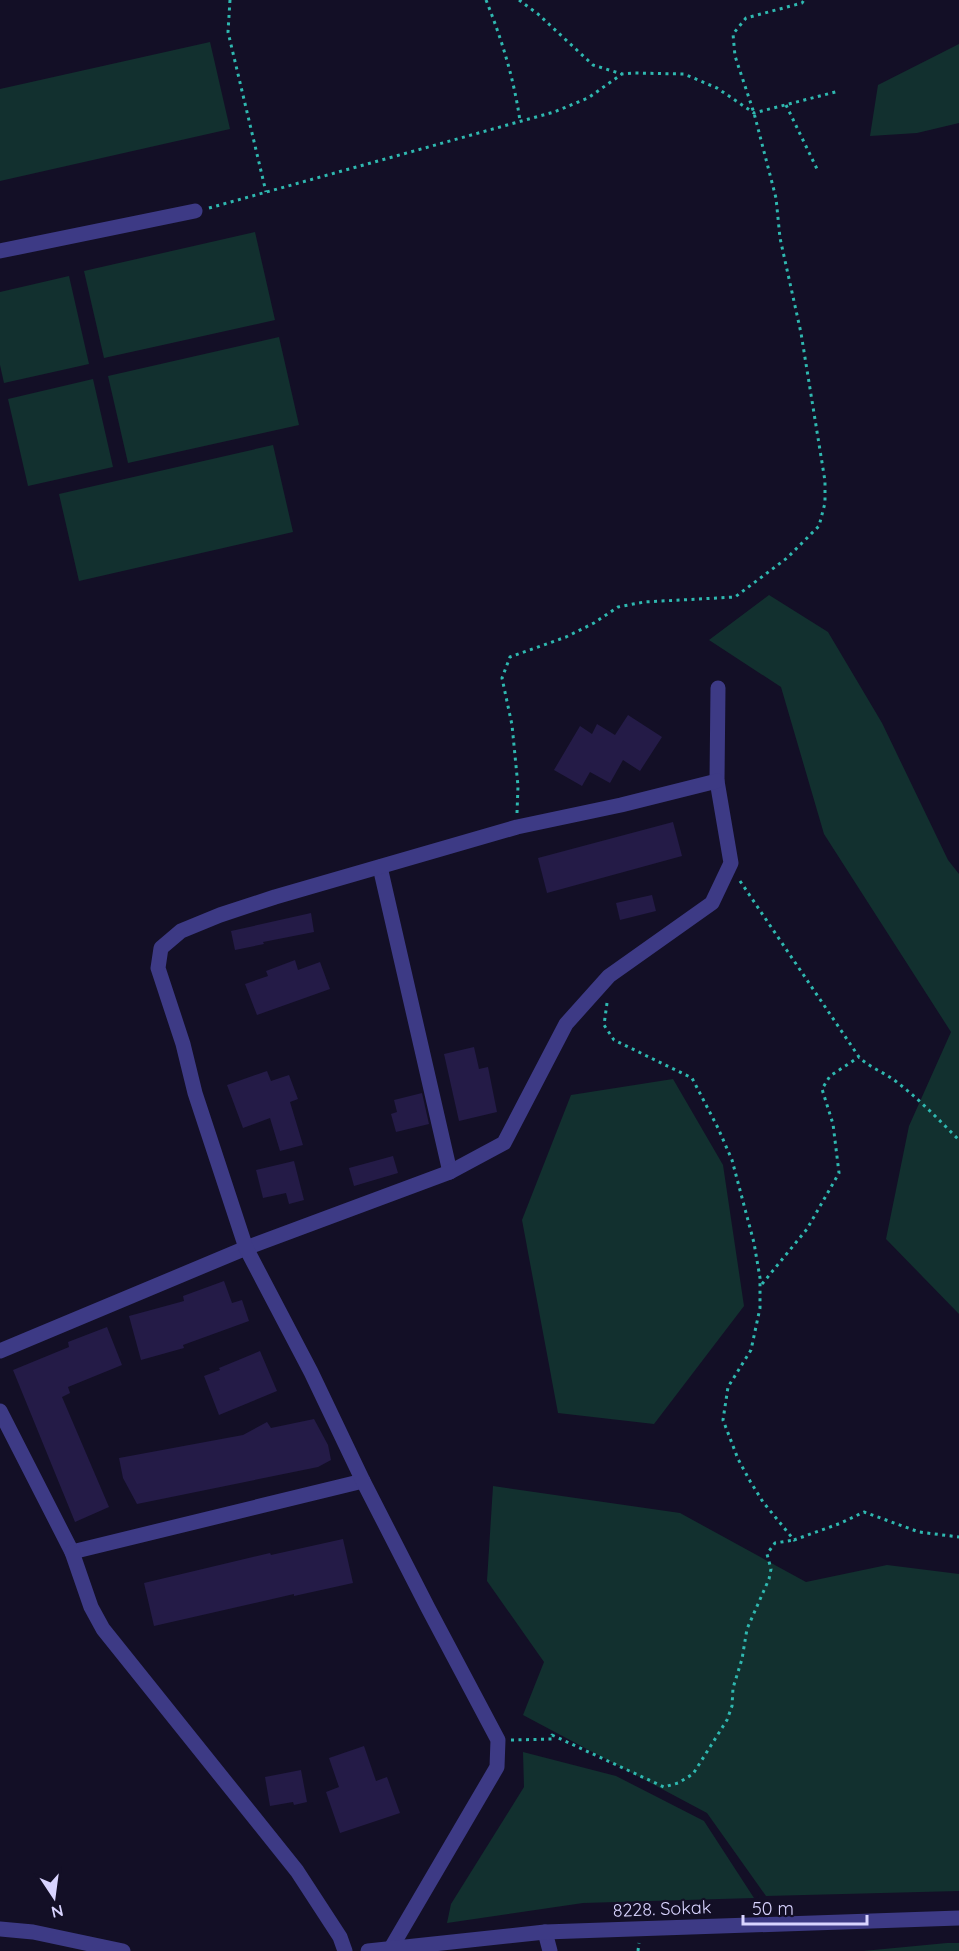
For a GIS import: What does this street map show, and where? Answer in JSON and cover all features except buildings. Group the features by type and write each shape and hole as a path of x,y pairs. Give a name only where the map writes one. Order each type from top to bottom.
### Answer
{"street":[{"path":"0,251 195,211"},
{"path":"0,1351 246,1248 450,1172 504,1143 566,1024 609,976 712,903 731,863 717,781 718,688"},
{"path":"391,1948 497,1767 498,1740 363,1481 311,1372 246,1248 195,1093 183,1044 158,968 161,948 181,931 275,897 517,827 621,805 717,781"},
{"path":"380,867 450,1172"},
{"path":"0,1411 72,1552 91,1607 104,1629 297,1871 340,1937 345,1951"},
{"path":"72,1552 363,1481"},
{"name":"8228. Sokak","path":"368,1951 544,1932 959,1918"},
{"path":"0,1929 33,1932 123,1951"},
{"path":"544,1932 550,1951"}],"path":[{"path":"230,0 228,32 266,192"},
{"path":"486,0 502,42 516,92 520,121"},
{"path":"519,0 538,14 593,65 622,74 684,74 717,88 754,113 839,91"},
{"path":"517,827 518,786 512,725 502,678 510,657 566,637 594,623 618,607 644,602 735,597 787,558 819,526 825,503 825,481 801,333 780,238 776,198 754,113 735,56 733,34 746,18 802,3 804,0"},
{"path":"195,211 554,112 588,98 622,74"},
{"path":"786,105 817,169"},
{"path":"731,863 745,890 859,1057 911,1093 959,1140"},
{"path":"609,976 604,1024 614,1040 692,1078 732,1160 754,1243 760,1286 760,1308 751,1350 728,1387 723,1420 738,1459 750,1481 763,1502 794,1540"},
{"path":"760,1286 807,1229 839,1173 833,1124 822,1089 830,1076 859,1057"},
{"path":"498,1740 552,1739 552,1735 664,1787 678,1783 693,1774 728,1720 747,1629 769,1579 771,1569 767,1554 775,1543 794,1540 864,1512 919,1532 959,1537"}],"green space":[{"path":"210,42 230,129 0,181 0,89"},
{"path":"959,44 959,123 917,133 870,136 878,85"},
{"path":"255,232 275,320 104,358 84,271"},
{"path":"69,276 89,364 4,383 0,365 0,292"},
{"path":"279,337 299,425 128,463 108,376"},
{"path":"93,379 113,467 28,486 8,399"},
{"path":"273,445 293,532 79,581 59,494"},
{"path":"769,595 828,632 882,723 948,860 959,874 959,1314 886,1239 909,1126 951,1032 824,834 781,687 709,640"},
{"path":"673,1079 723,1165 744,1306 654,1424 558,1413 522,1220 571,1095"},
{"path":"493,1486 680,1513 806,1582 887,1565 959,1574 959,1891 766,1896 707,1813 523,1715 544,1662 487,1581"},
{"path":"523,1752 616,1776 704,1821 754,1898 583,1903 447,1923 451,1904 524,1787"},
{"path":"959,1943 959,1951 863,1951"}]}
